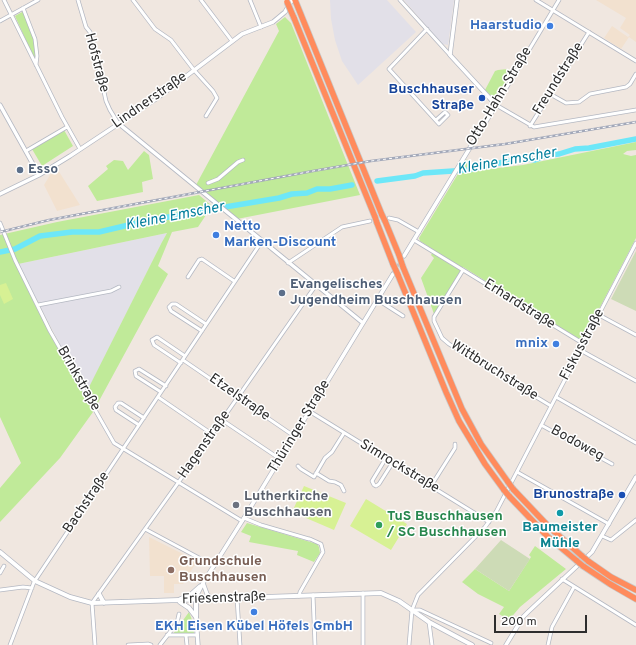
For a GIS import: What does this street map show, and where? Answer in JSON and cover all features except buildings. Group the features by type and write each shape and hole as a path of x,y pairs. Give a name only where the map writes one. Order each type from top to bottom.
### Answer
{"highway":[{"path":"290,0 299,10 382,215 387,220 401,256 403,267 462,409 481,444 513,489 549,528 582,556 611,577 636,590"},
{"path":"290,0 294,18 374,220 394,264 396,274 459,421 484,464 509,496 547,536 583,566 636,599"}],"main road":[{"name":"Friesenstraße","path":"0,552 35,580 70,597 92,603 363,593 385,594 429,622 472,645"},
{"path":"99,594 104,603"},
{"path":"196,600 196,616"},
{"path":"178,601 189,608 196,616"}],"street":[{"path":"4,0 67,127 80,149"},
{"path":"0,21 38,0"},
{"name":"Hofstraße","path":"78,0 86,28 90,32 94,46 106,101 118,123"},
{"path":"133,0 155,29 171,40 194,70 213,90 217,98 206,116"},
{"path":"201,0 232,41"},
{"path":"250,0 261,27"},
{"name":"Lindnerstraße","path":"0,194 39,175 156,99 244,33 273,22 282,15 290,0"},
{"path":"400,0 496,105 530,126 538,127 636,110"},
{"path":"450,55 458,0"},
{"path":"536,0 636,61"},
{"name":"Otto-Hahn-Straße","path":"401,256 419,232 559,0"},
{"path":"23,8 36,44 36,65"},
{"path":"426,29 389,68 436,120"},
{"name":"Freundstraße","path":"530,126 589,32"},
{"path":"550,94 566,103 579,102 590,94 624,88 630,84 636,74"},
{"path":"0,105 39,175"},
{"path":"118,123 363,323"},
{"path":"26,151 67,127"},
{"path":"208,182 218,179 238,162 243,160"},
{"path":"288,263 342,227 374,220"},
{"path":"387,220 398,220 419,232"},
{"name":"Brinkstraße","path":"0,223 6,240 68,363 116,445 243,520 309,539 321,544 323,552 299,596"},
{"name":"Erhardstraße","path":"414,240 584,344"},
{"name":"Bachstraße","path":"10,645 35,580 262,241"},
{"name":"Fiskusstraße","path":"412,610 418,596 489,522 496,512 636,243"},
{"path":"188,277 199,260 202,259 234,281"},
{"name":"Wittbruchstraße","path":"462,270 434,317 434,321 442,338 449,344 551,406"},
{"path":"396,274 378,300 403,316"},
{"name":"Hagenstraße","path":"92,603 145,530 316,285"},
{"path":"38,305 112,291 119,287"},
{"name":"Thüringer Straße","path":"196,600 198,593 214,566 378,300"},
{"path":"202,331 171,311 169,308 172,304 176,304 206,324"},
{"path":"599,315 636,335"},
{"path":"182,361 154,345 152,340 157,337 185,356"},
{"path":"580,350 636,381"},
{"name":"Etzelstraße","path":"182,361 238,397 294,436"},
{"path":"161,392 136,376 135,372 139,369 166,386"},
{"path":"158,397 212,434"},
{"path":"556,397 636,443"},
{"path":"139,425 116,410 115,407 118,403 120,403 144,418"},
{"name":"Simrockstraße","path":"309,411 489,522"},
{"path":"222,420 280,459"},
{"name":"Bodoweg","path":"541,424 612,464"},
{"path":"315,475 325,458 332,452 344,433"},
{"path":"431,486 455,448 455,444"},
{"path":"386,458 372,480 374,485 376,486 379,484 392,462"},
{"path":"298,466 301,469 329,481 335,482 340,485 344,491"},
{"path":"518,472 609,524"},
{"path":"506,645 523,617 592,552 636,477"},
{"path":"602,536 610,540 636,520"},
{"path":"145,530 214,566"},
{"path":"0,573 4,566"},
{"path":"562,579 636,625"},
{"path":"178,601 191,594 204,583 207,594 213,599"},
{"path":"0,590 23,587 32,588"},
{"path":"548,645 552,627 574,587"},
{"path":"363,593 363,645"},
{"path":"313,596 315,645"},
{"path":"237,598 240,645"},
{"path":"92,603 95,645"},
{"path":"408,645 412,610"},
{"name":"Friesenstraße","path":"412,610 420,610 491,643"},
{"path":"160,645 177,623 179,614"},
{"path":"196,616 198,645"},
{"path":"429,622 432,645"},
{"path":"167,635 197,635"},
{"path":"186,636 187,645"},
{"path":"128,645 151,645"}],"shaded area":[{"path":"330,0 387,0 416,32 358,85 342,61 335,40 331,19"},
{"path":"404,0 454,0 448,45 442,44"},
{"path":"596,0 636,0 636,42 629,37 621,49 604,38 612,26 628,37 630,35 620,28 626,18"},
{"path":"58,170 80,205 57,211 44,185 50,175"},
{"path":"167,233 162,242 86,394 18,264"},
{"name":"Grundschule Buschhausen","path":"149,537 197,561 183,584 174,584 174,593 164,593 164,576 150,576"}],"green space":[{"path":"24,11 30,24 36,47 35,57 33,56 15,16"},
{"path":"285,17 291,23 360,195 237,219 196,185 279,31 276,24"},
{"path":"508,69 513,72 496,100 485,90 495,71"},
{"path":"64,130 73,146 42,166 32,149"},
{"path":"636,142 636,150 627,151 623,154 631,156 636,155 636,238 584,338 579,339 463,267 434,314 421,278 434,258 431,255 434,250 420,241 419,238 467,159 468,164 466,172 523,165"},
{"path":"144,151 149,155 153,179 142,182 143,192 97,201 88,186 108,169 106,166 114,160 123,161 128,170"},
{"path":"199,195 212,206 198,227 172,232 158,266 168,274 93,412 60,458 0,522 0,488 21,463 0,417 0,235 57,222","holes":["167,233 85,395 48,331 18,264"]},
{"path":"636,251 636,311 611,299"},
{"path":"6,283 13,299 4,304 0,295 0,285"},
{"path":"304,486 346,503 334,530 292,512"},
{"name":"TuS Buschhausen / SC Buschhausen","path":"366,499 407,524 391,550 350,526"},
{"path":"247,523 317,544 320,553 314,562 297,555 298,551 249,542 251,536 241,532"},
{"path":"501,540 530,559 509,591 475,569"},
{"path":"535,546 566,569 520,607 509,620 499,614 504,607 478,594 462,582 475,569 509,591 531,557 529,555"},
{"path":"189,612 194,633 173,634"}],"waterway":[{"name":"Kleine Emscher","path":"377,181 415,176 423,173 468,170 522,158 535,160 547,155 559,154 575,149 589,148 636,139"},
{"name":"Kleine Emscher","path":"0,252 15,249 40,236 72,232 99,232 195,212 279,198 292,194 307,193 317,189 330,189 352,185"}],"tunnel":[{"path":"395,271 404,256"}],"railway":[{"path":"0,232 49,220 313,171 371,161 505,144 636,122"}],"place":[{"name":"Haarstudio","path":"550,26"},
{"name":"Buschhauser Straße","path":"482,98"},
{"name":"Esso","path":"20,170"},
{"name":"Netto Marken-Discount","path":"216,235"},
{"name":"Evangelisches Jugendheim Buschhausen","path":"282,293"},
{"name":"mnix","path":"556,344"},
{"name":"Brunostraße","path":"622,495"},
{"name":"Lutherkirche Buschhausen","path":"236,505"},
{"name":"Baumeister Mühle","path":"560,513"},
{"name":"TuS Buschhausen / SC Buschhausen","path":"379,525"},
{"name":"Grundschule Buschhausen","path":"171,570"},
{"name":"EKH Eisen Kübel Höfels GmbH","path":"254,612"}]}
